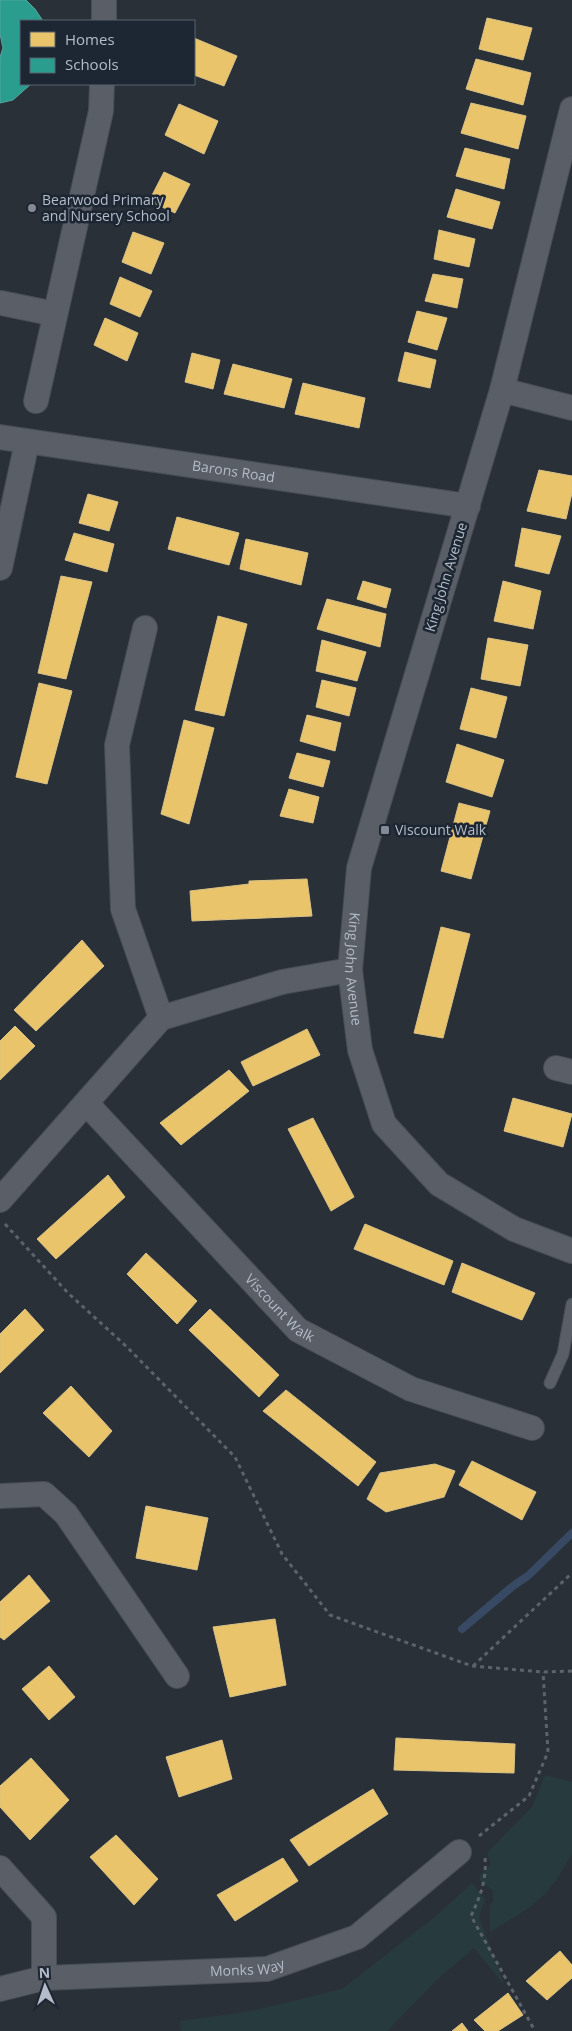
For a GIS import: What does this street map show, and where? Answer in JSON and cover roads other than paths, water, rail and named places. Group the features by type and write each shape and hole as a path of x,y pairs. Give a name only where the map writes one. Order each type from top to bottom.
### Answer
{"street":[{"path":"104,0 104,20"},
{"path":"36,401 101,111 102,85"},
{"name":"King John Avenue","path":"572,109 502,390 359,868 350,970 360,1050 384,1124 440,1184 514,1229 572,1251"},
{"path":"1,303 55,314"},
{"path":"502,390 572,408"},
{"name":"Barons Road","path":"0,437 468,506"},
{"path":"0,568 27,442"},
{"path":"145,628 117,745 123,909 161,1018"},
{"path":"0,1200 87,1104 161,1018 282,982 350,970"},
{"name":"Viscount Walk","path":"87,1104 298,1330 411,1389 532,1428"},
{"path":"0,1496 44,1494 66,1514 177,1676"},
{"name":"Monks Way","path":"0,1989 44,1978 267,1969 357,1937 459,1852"},
{"path":"0,1868 44,1917 44,1978"}],"lane":[{"path":"550,1383 563,1354 572,1304"}],"waterway":[{"path":"462,1629 529,1575 572,1533"}],"place":[{"name":"Bearwood Primary and Nursery School","path":"32,208"},
{"name":"Viscount Walk","path":"385,830"}]}
